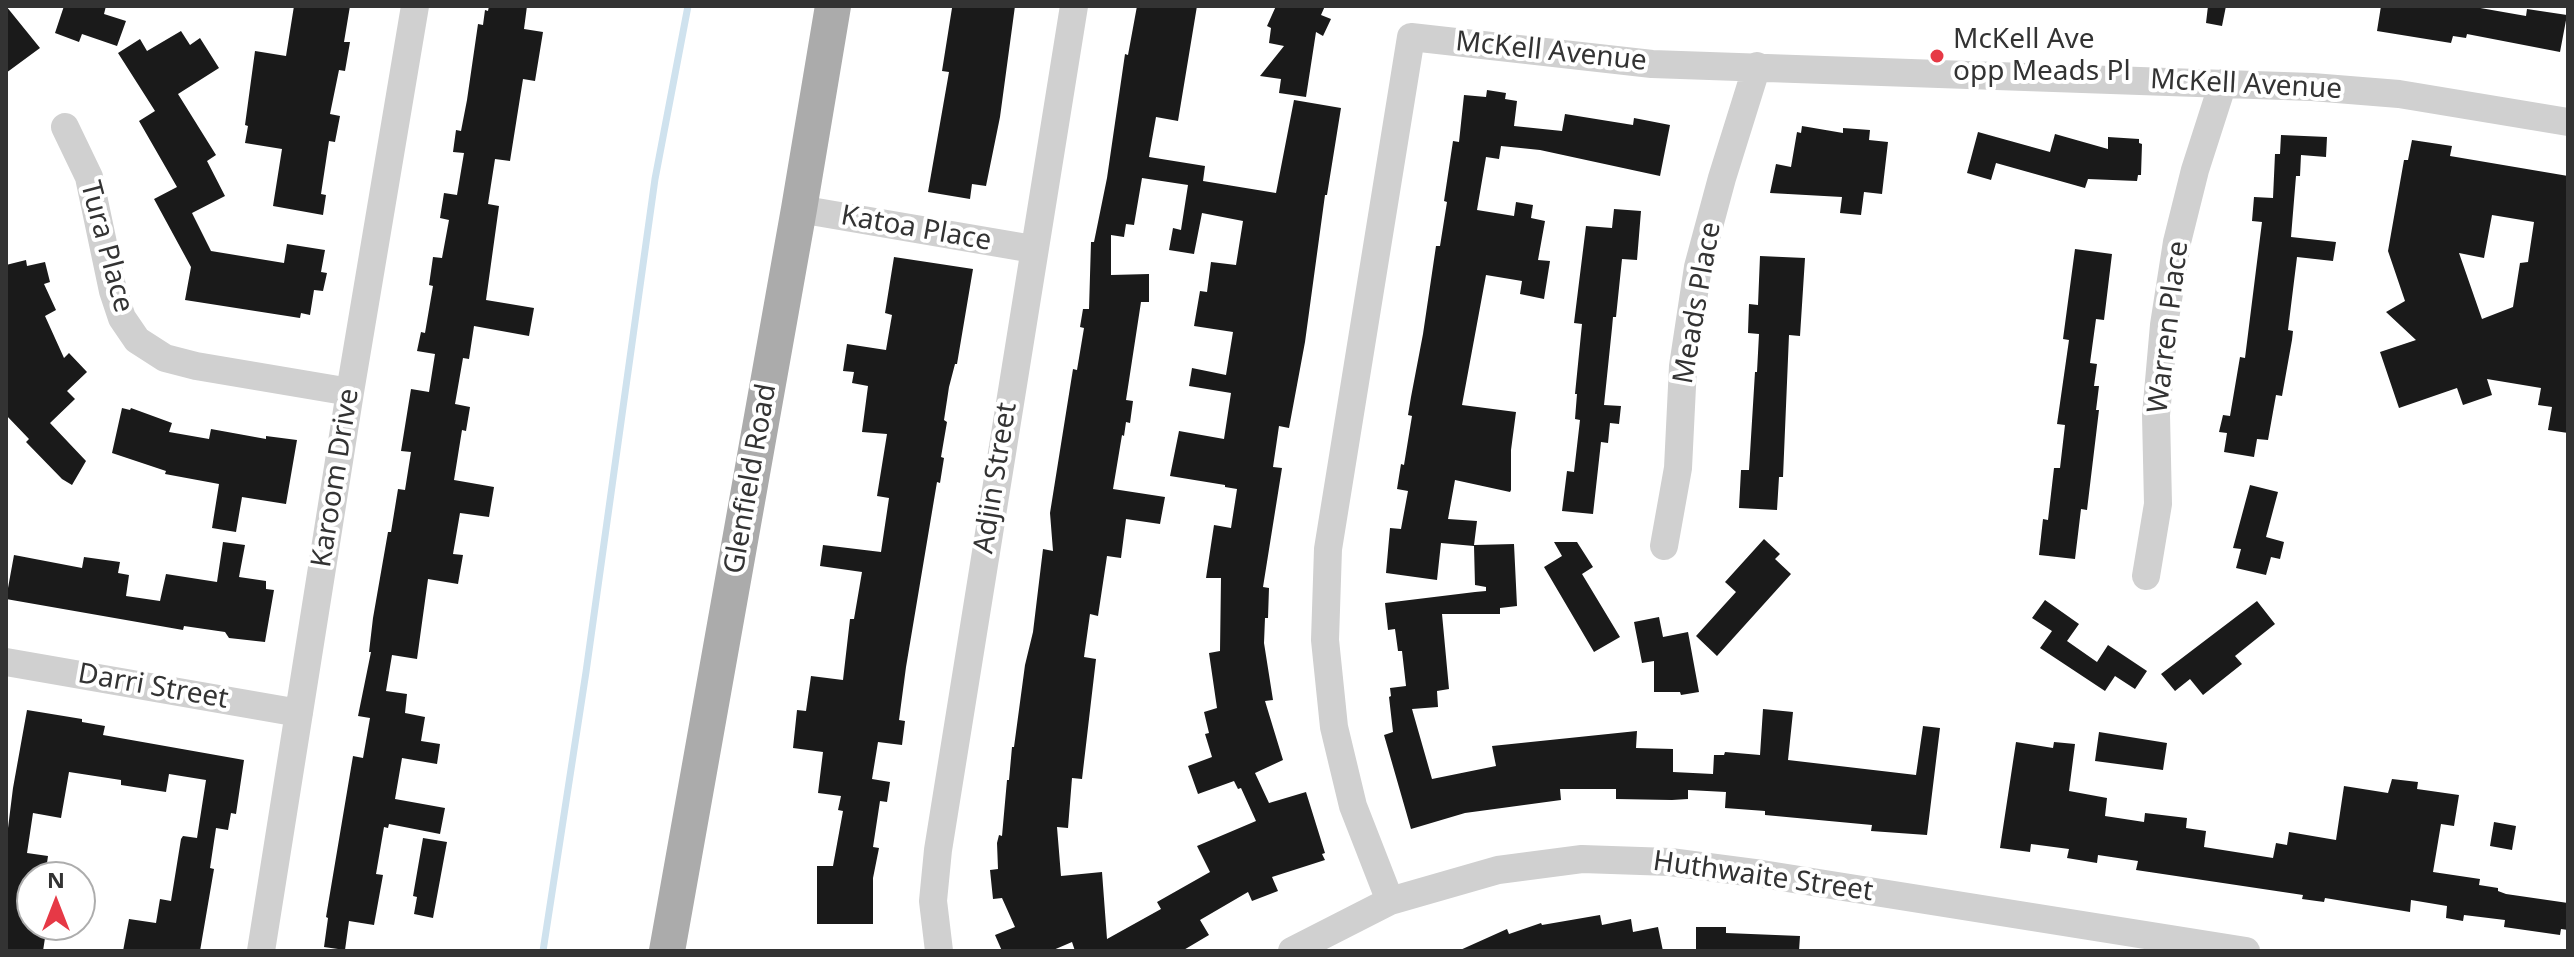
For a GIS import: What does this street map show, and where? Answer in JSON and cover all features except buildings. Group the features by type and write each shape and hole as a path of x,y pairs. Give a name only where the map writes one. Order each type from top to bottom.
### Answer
{"main road":[{"name":"Glenfield Road","path":"667,951 833,6"}],"street":[{"name":"Karoom Drive","path":"261,951 415,6"},
{"name":"Adjin Street","path":"939,951 933,901 938,850 1074,6"},
{"name":"McKell Avenue","path":"1390,901 1353,806 1334,727 1325,640 1328,549 1411,37 1652,64 2312,87 2399,94 2568,122"},
{"name":"Meads Place","path":"1664,546 1678,468 1683,366 1698,267 1757,66"},
{"name":"Warren Place","path":"2146,576 2158,504 2156,415 2164,325 2177,242 2195,170 2223,83"},
{"name":"Tura Place","path":"65,127 89,177 113,291 122,318 137,340 165,358 196,366 350,392"},
{"name":"Katoa Place","path":"799,209 1033,249"},
{"name":"Darri Street","path":"6,662 299,713"},
{"name":"Huthwaite Street","path":"1292,951 1390,901 1498,870 1582,859 1670,862 1762,874 2246,951"}],"waterway":[{"path":"543,951 586,672 655,179 688,6"}],"place":[{"name":"McKell Ave opp Meads Pl","path":"1937,56"}]}
